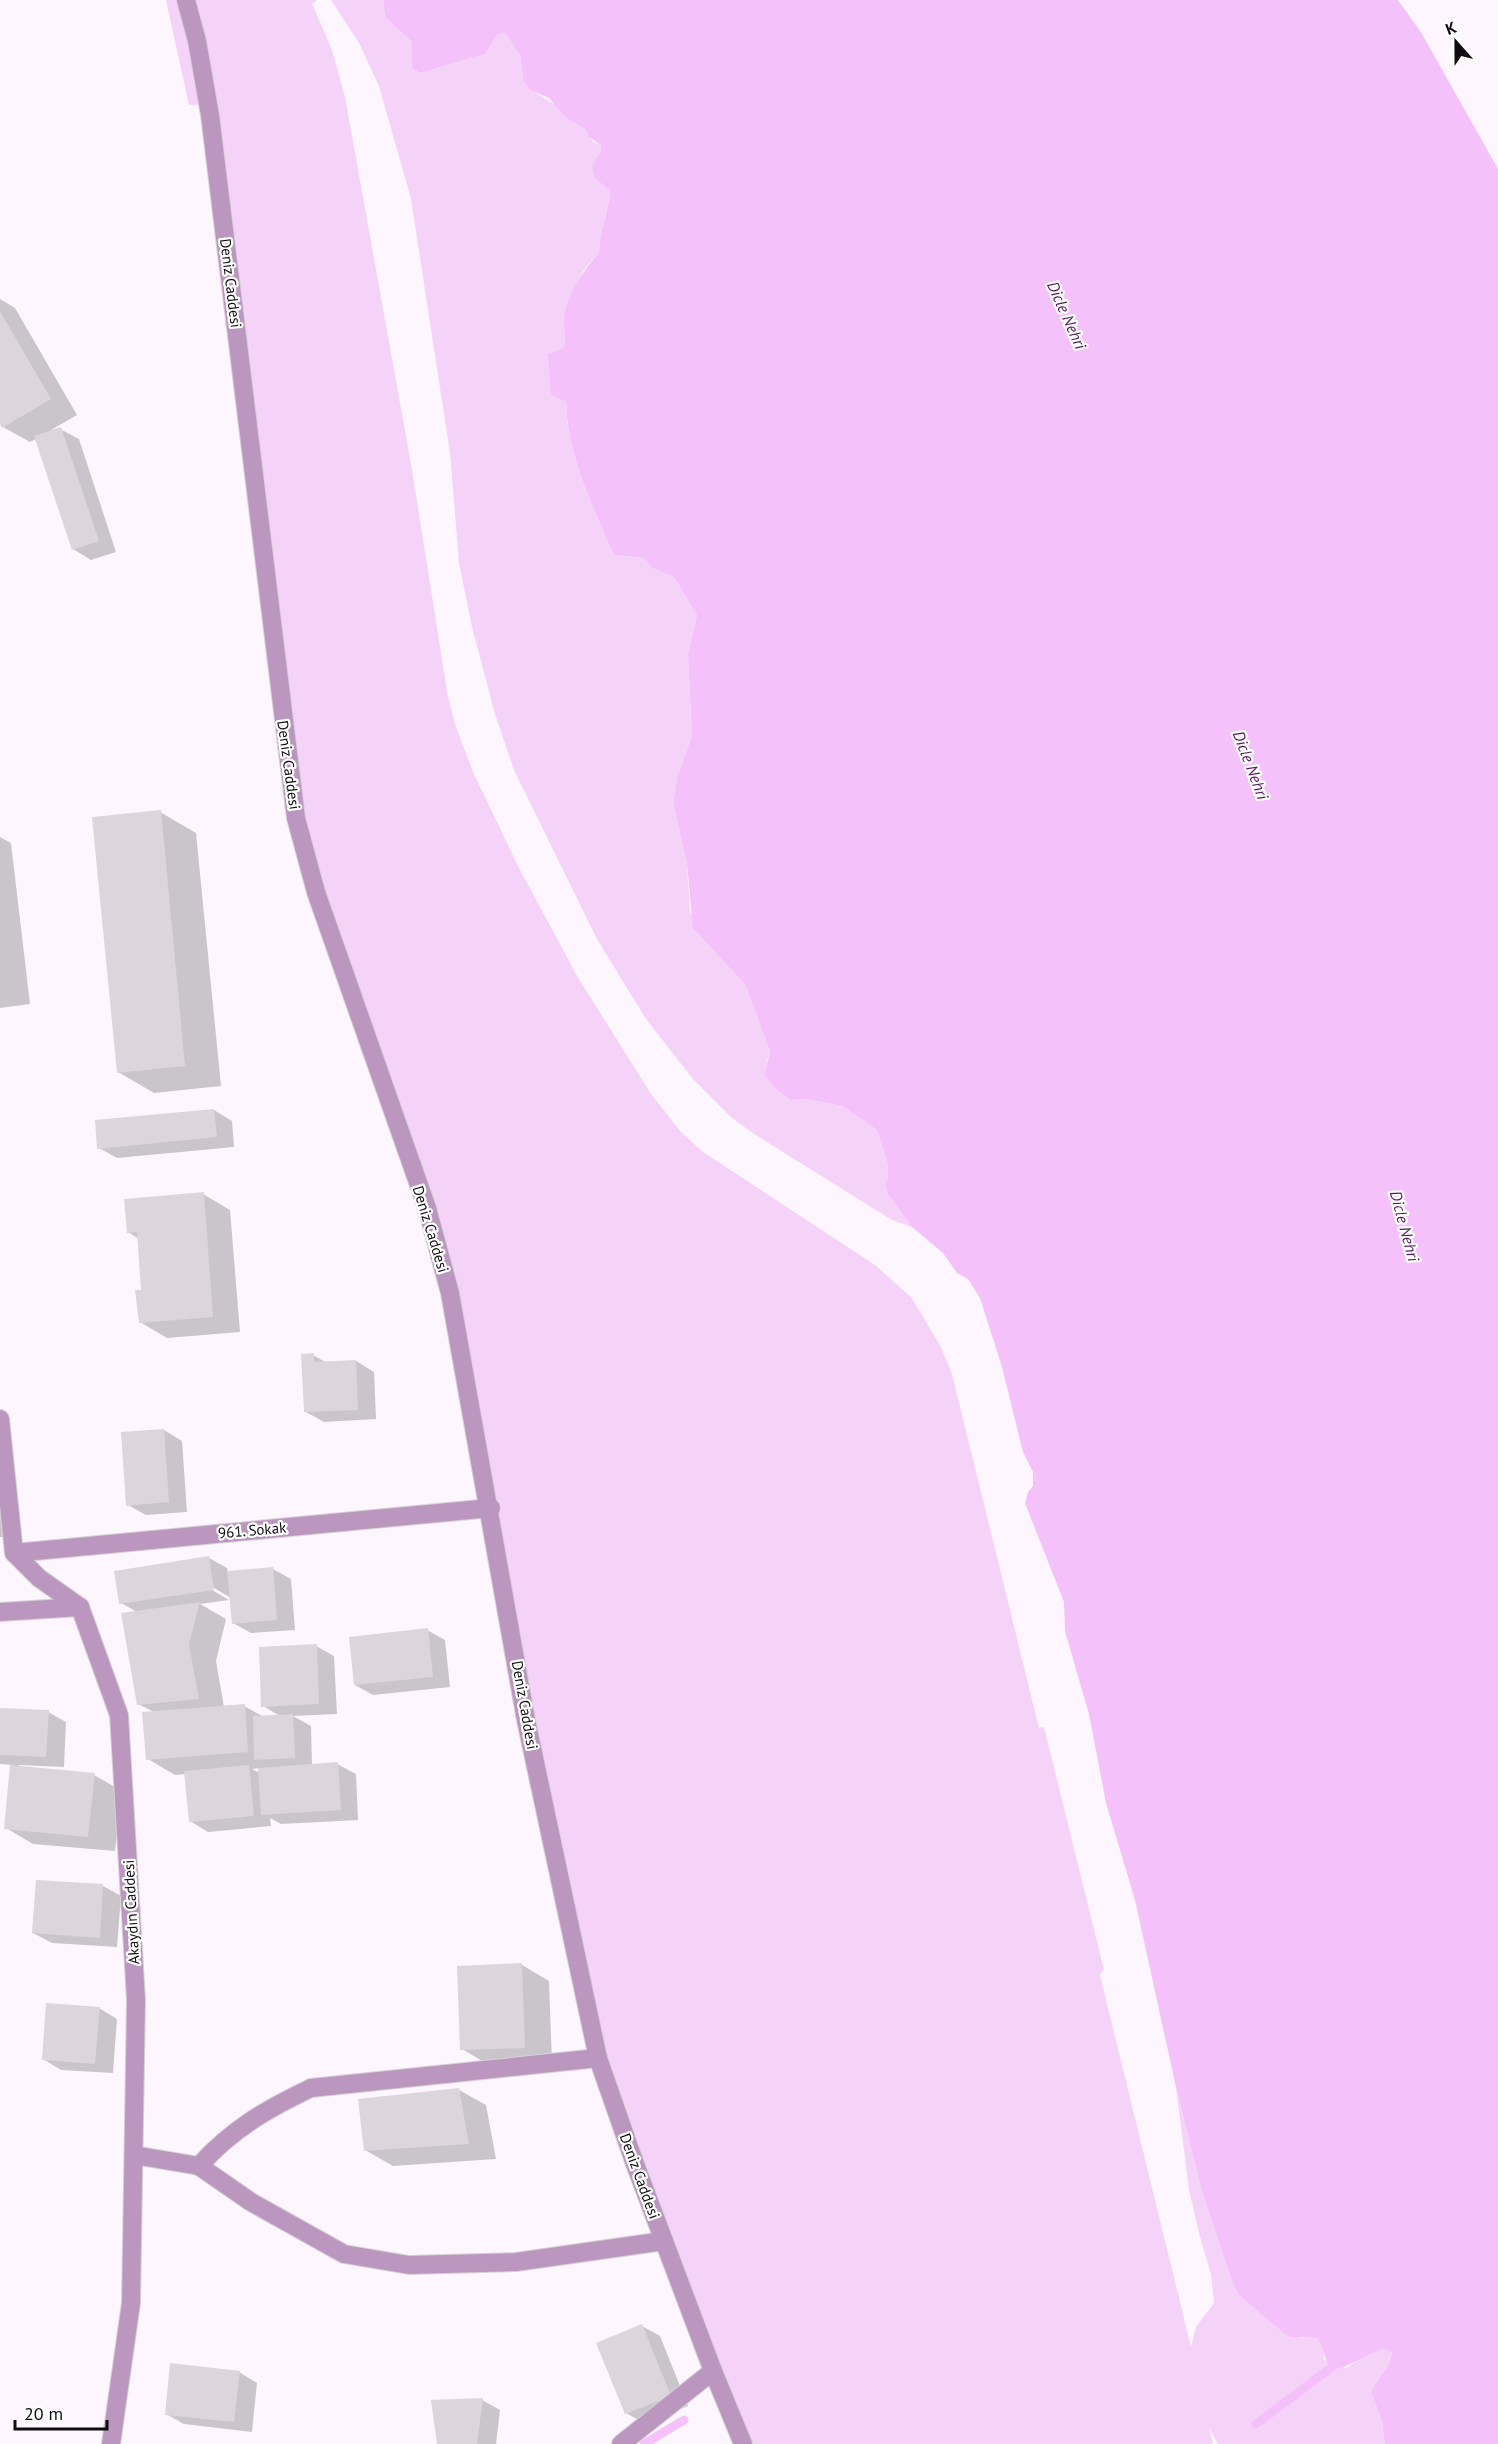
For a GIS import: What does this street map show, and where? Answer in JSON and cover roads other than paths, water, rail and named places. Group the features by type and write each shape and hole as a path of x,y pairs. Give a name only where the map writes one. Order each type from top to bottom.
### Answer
{"street":[{"name":"Deniz Caddesi","path":"186,0 197,40 210,115 296,818 316,892 427,1208 450,1293 491,1508 526,1720 598,2058 713,2372 743,2444"},
{"path":"0,1419 14,1553 39,1578 80,1607"},
{"name":"961. Sokak","path":"14,1553 491,1508"},
{"path":"0,1612 80,1607"},
{"name":"Akaydın Caddesi","path":"80,1607 119,1715 136,2000 131,2303 111,2444"},
{"path":"199,2166 223,2140 270,2108 311,2088 598,2058"},
{"path":"134,2156 199,2166 251,2202 344,2254 410,2265 516,2262 664,2241"},
{"path":"621,2444 713,2372"}],"water":[{"name":"Dicle Nehri","path":"383,0 1398,0 1422,34 1498,169 1498,2444 1385,2444 1382,2421 1371,2392 1392,2353 1385,2349 1346,2366 1332,2369 1317,2338 1292,2337 1285,2334 1239,2295 1233,2284 1202,2192 1176,2087 1135,1900 1106,1803 1089,1714 1065,1631 1064,1602 1025,1503 1028,1492 1033,1486 1033,1472 1023,1452 1002,1367 980,1298 968,1279 957,1273 943,1253 912,1227 887,1193 885,1184 888,1177 888,1165 877,1130 842,1106 806,1099 791,1100 775,1088 765,1075 770,1050 745,984 693,928 687,864 673,803 677,778 692,736 688,654 697,615 674,577 652,568 644,558 616,555 611,549 575,459 567,421 566,402 551,394 548,354 564,348 564,320 568,301 582,275 599,252 610,190 595,178 592,165 601,152 601,145 589,137 586,130 566,118 549,98 530,90 523,79 520,55 505,33 498,34 485,54 420,73 412,68 411,41 385,17"}],"waterway":[{"path":"1256,2424 1340,2361"},
{"path":"644,2444 684,2420"}]}
